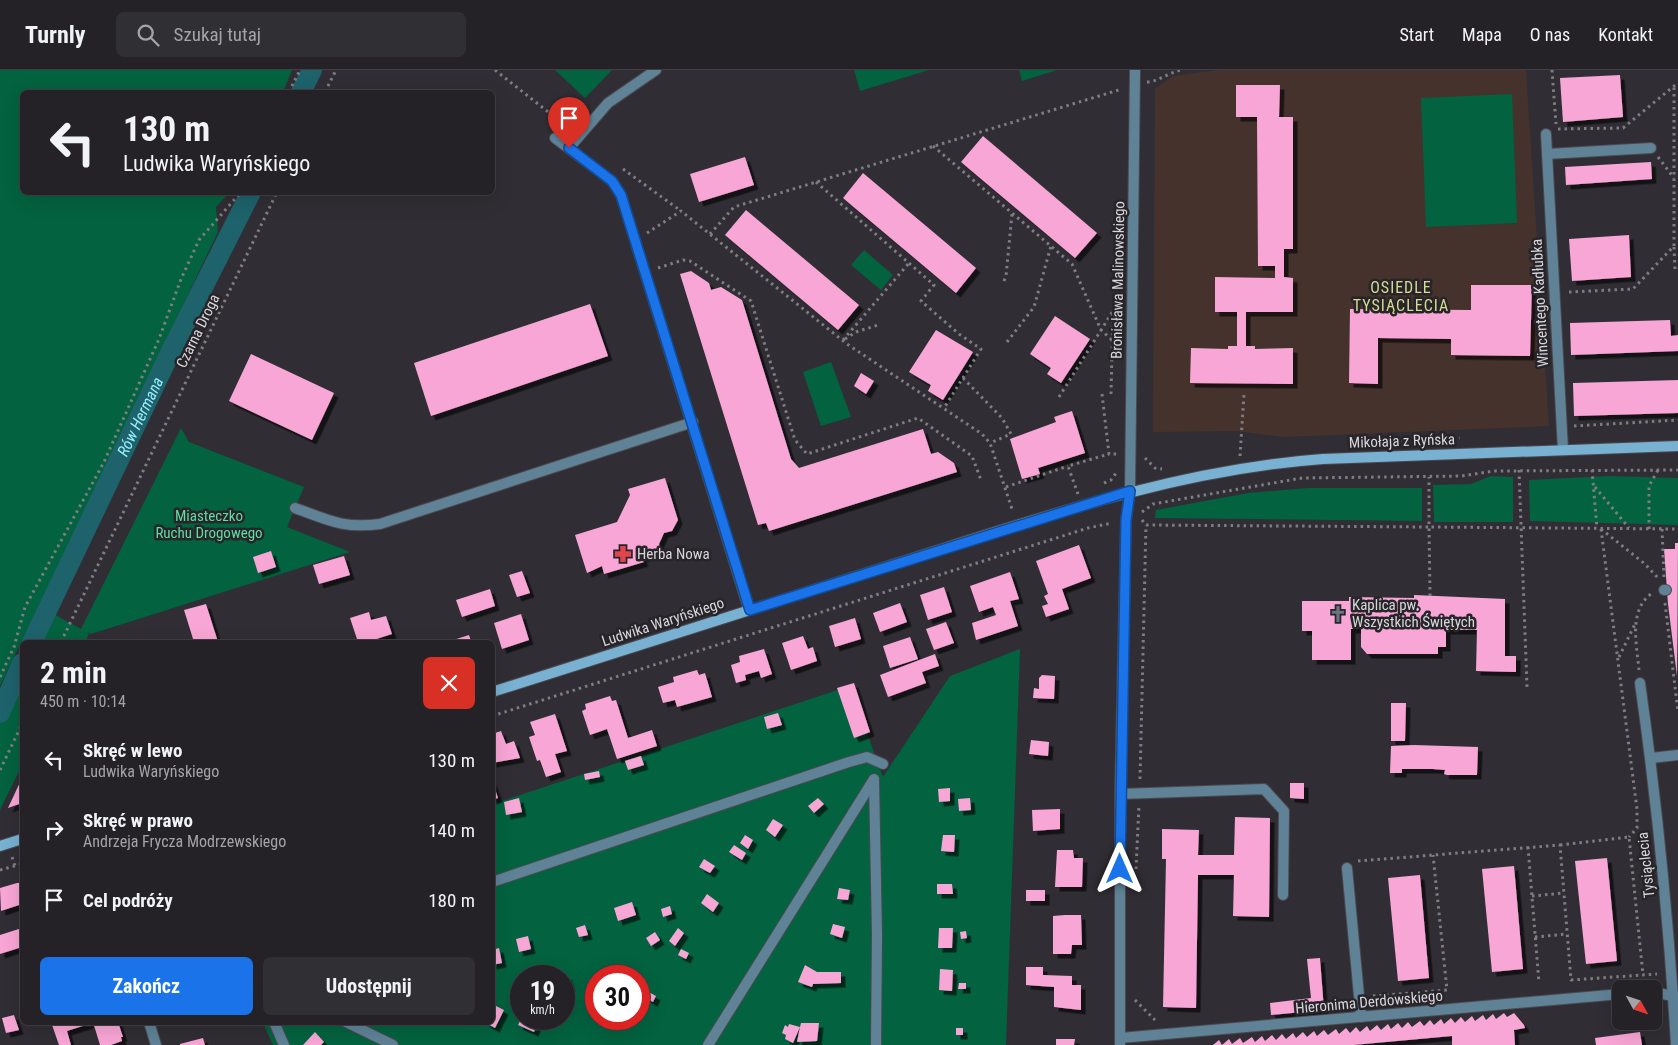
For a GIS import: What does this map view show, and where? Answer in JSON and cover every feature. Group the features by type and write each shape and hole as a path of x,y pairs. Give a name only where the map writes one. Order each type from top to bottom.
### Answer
{"street":[{"path":"569,148 608,103 656,70"},
{"name":"Bronisława Malinowskiego","path":"1120,1042 1120,794 1126,520 1130,491 1135,70"},
{"name":"Wincentego Kadłubka","path":"1546,134 1563,450"},
{"path":"555,138 612,181 621,195 750,610"},
{"path":"1547,154 1651,148"},
{"path":"295,508 341,524 358,527 380,524 693,422"},
{"name":"Mikołaja z Ryńska","path":"1130,491 1200,476 1292,461 1678,446"},
{"name":"Ludwika Waryńskiego","path":"495,691 1130,491"},
{"name":"Tysiąclecia","path":"1640,683 1651,758 1676,997 1676,1045"},
{"path":"1651,758 1678,755"},
{"path":"495,881 849,762 867,757 883,764"},
{"path":"708,1045 874,779 877,935 876,1045"},
{"path":"1120,794 1264,790 1284,810 1283,895"},
{"path":"0,846 20,840"},
{"path":"1347,868 1361,1018"},
{"path":"1662,994 1676,997"},
{"name":"Hieronima Derdowskiego","path":"1120,1042 1612,995"},
{"path":"150,1025 156,1045"},
{"path":"275,1025 284,1045"},
{"path":"352,1025 393,1045"}],"path":[{"path":"290,90 300,70"},
{"path":"326,90 336,70"},
{"path":"710,234 734,207 1112,93 1136,84 1153,82 1171,72 1182,70"},
{"path":"1546,134 1546,130 1556,129 1624,128 1676,86"},
{"path":"1676,86 1674,246 1675,270 1678,269"},
{"path":"932,146 1072,264 1101,330 1112,341"},
{"path":"1651,148 1674,179"},
{"path":"815,182 934,285 921,301 959,334 982,349 944,408"},
{"path":"0,677 14,647 25,607 104,462 159,338 181,279 192,256 200,240 238,195"},
{"name":"Czarna Droga","path":"62,640 276,195"},
{"path":"646,233 681,211 842,340 982,434 990,443 1013,512"},
{"path":"1004,281 1012,214"},
{"path":"1007,342 1034,307 1051,246"},
{"path":"1565,292 1633,289 1674,246"},
{"path":"657,268 683,260 690,261 751,300 795,440 807,454 918,418 972,456 981,480"},
{"path":"842,340 909,263"},
{"path":"1059,397 1113,311 1111,394"},
{"path":"842,340 856,332 878,325"},
{"path":"963,378 1002,418 1011,434 990,443"},
{"path":"1102,394 1109,454"},
{"path":"1244,394 1240,454 1250,453"},
{"path":"1562,431 1572,426 1678,420"},
{"path":"1382,441 1468,438"},
{"path":"1006,487 1109,454 1119,454 1118,463"},
{"path":"1068,466 1077,493 1086,490"},
{"path":"1519,470 1527,687"},
{"path":"1136,873 1146,525 1142,520 1141,512 1154,504 1246,486 1302,478 1429,477 1519,470 1678,470"},
{"path":"1347,868 1348,862 1560,845 1629,837 1637,828 1637,809 1618,657 1592,470"},
{"path":"1649,529 1650,486 1658,470"},
{"path":"1103,483 1111,480 1117,471"},
{"path":"1429,477 1430,596"},
{"path":"1594,486 1629,529"},
{"path":"1136,520 1142,520"},
{"path":"495,715 1079,531 1119,522"},
{"path":"1146,525 1522,527 1678,530"},
{"path":"1599,528 1645,564 1664,584 1662,529"},
{"path":"1618,657 1635,624 1642,602 1649,594 1665,590 1678,712"},
{"path":"1635,624 1640,683"},
{"path":"0,770 20,728"},
{"path":"1629,837 1643,975"},
{"path":"1560,845 1571,980 1657,974"},
{"path":"1528,847 1539,983"},
{"path":"1359,996 1446,990 1433,855"},
{"path":"0,870 20,865"},
{"path":"1532,896 1564,893"},
{"path":"1535,937 1567,934"}],"shaded area":[{"path":"1218,70 1526,70 1549,426 1285,437 1236,431 1153,432 1155,89 1173,76"}],"green space":[{"path":"0,70 292,70 284,90 20,90 20,195 227,195 216,207 218,232 22,640 20,640 20,644 0,686"},
{"path":"555,70 612,70 585,98"},
{"path":"854,70 929,70 860,91"},
{"path":"1019,70 1057,70 1022,81"},
{"path":"1512,94 1517,223 1426,227 1421,98"},
{"path":"864,250 893,275 881,290 851,265"},
{"path":"831,362 851,417 821,426 803,372"},
{"name":"Miasteczko Ruchu Drogowego","path":"181,428 189,442 304,487 287,527 350,552 91,634 86,632 89,634 86,640 34,640 50,612 81,629"},
{"path":"1491,476 1513,477 1513,522 1434,522 1433,485 1471,484"},
{"path":"1609,476 1678,478 1678,525 1530,521 1529,480"},
{"path":"1308,488 1422,488 1422,521 1155,518 1156,510 1248,493"},
{"path":"1020,649 1006,1045 273,1045 264,1025 495,1025 495,803 850,686 883,777 950,676"},
{"path":"20,666 20,769 0,810 0,703"}],"building":[{"path":"1620,75 1623,117 1563,122 1560,78"},
{"path":"1236,85 1280,85 1279,117 1293,117 1293,249 1284,249 1284,277 1293,278 1293,312 1246,312 1246,346 1255,346 1255,349 1293,348 1293,384 1190,383 1191,348 1228,349 1228,346 1237,346 1237,312 1215,312 1215,277 1275,278 1275,266 1258,266 1257,117 1236,117"},
{"path":"983,136 1097,233 1075,258 961,162"},
{"path":"745,157 754,185 699,202 690,174"},
{"path":"1651,162 1652,179 1566,185 1565,167"},
{"path":"863,173 976,268 956,293 843,198"},
{"path":"746,210 859,305 838,330 725,235"},
{"path":"1629,235 1631,277 1572,281 1569,239"},
{"path":"691,271 709,283 711,290 721,287 742,300 791,459 799,468 923,429 931,454 938,452 954,463 957,472 769,531 766,523 758,525 680,274"},
{"path":"1471,285 1532,285 1530,356 1451,355 1451,339 1378,338 1378,384 1349,383 1350,309 1471,310"},
{"path":"590,304 608,356 431,416 414,363"},
{"path":"1055,316 1090,339 1061,383 1047,374 1051,368 1030,354"},
{"path":"1670,320 1671,336 1678,335 1678,351 1571,355 1570,323"},
{"path":"936,330 973,352 943,400 928,391 931,385 909,372"},
{"path":"251,354 334,393 312,440 229,401"},
{"path":"861,373 874,381 866,394 854,386"},
{"path":"1678,380 1678,413 1574,416 1573,383"},
{"path":"1072,411 1085,453 1038,468 1040,474 1022,479 1010,439 1056,422 1054,417"},
{"path":"665,478 678,520 672,531 664,533 659,544 661,552 642,558 644,562 604,574 602,566 587,573 575,535 617,522 630,495 628,489"},
{"path":"1675,543 1678,543 1677,676 1668,604 1664,549 1675,549"},
{"path":"1079,545 1091,578 1062,589 1069,609 1046,617 1042,606 1048,604 1044,596 1048,594 1036,561"},
{"path":"271,551 276,567 258,573 253,557"},
{"path":"344,556 350,575 319,584 313,565"},
{"path":"522,571 530,593 517,597 509,575"},
{"path":"1010,572 1019,599 1010,601 1018,626 976,640 972,623 996,615 993,607 979,612 970,586"},
{"path":"944,587 952,612 928,620 920,595"},
{"path":"490,589 495,606 462,617 456,600"},
{"path":"1414,595 1505,599 1505,656 1516,656 1516,672 1476,671 1477,630 1446,630 1446,647 1438,647 1438,654 1367,654 1361,647 1361,629 1351,629 1351,660 1312,660 1312,631 1302,631 1302,601 1349,601 1349,597 1414,598"},
{"path":"900,603 907,622 880,632 873,613"},
{"path":"206,604 217,640 193,640 184,610"},
{"path":"369,612 371,620 386,616 392,634 373,640 357,640 350,618"},
{"path":"521,614 529,640 502,649 494,623"},
{"path":"855,618 861,639 835,647 829,626"},
{"path":"946,622 954,643 934,650 926,629"},
{"path":"469,635 471,640 453,640"},
{"path":"803,636 808,649 813,647 817,661 791,670 782,643"},
{"path":"910,637 918,659 890,668 883,646"},
{"path":"764,649 772,674 761,678 759,671 745,675 746,680 736,683 731,665 740,662 739,656"},
{"path":"935,654 939,666 922,672 926,683 888,697 880,675"},
{"path":"697,670 699,675 705,673 712,697 677,707 675,700 663,703 658,687 674,682 673,677"},
{"path":"1042,675 1055,676 1054,699 1033,698 1034,688 1039,689 1039,678"},
{"path":"854,683 870,732 854,738 837,688"},
{"path":"610,696 612,701 616,700 628,738 652,730 657,746 617,759 607,729 590,735 582,711 586,709 585,704"},
{"path":"1391,703 1406,703 1405,741 1391,741"},
{"path":"778,713 782,725 767,729 764,717"},
{"path":"555,714 567,751 555,754 561,772 546,777 540,760 537,761 529,737 535,735 530,722"},
{"path":"501,731 506,744 514,741 520,758 495,762 495,733"},
{"path":"1031,740 1049,742 1048,756 1029,754"},
{"path":"1391,746 1478,747 1477,775 1447,775 1444,774 1445,770 1433,769 1402,769 1402,773 1390,773"},
{"path":"641,756 644,765 628,770 625,761"},
{"path":"599,771 600,777 585,780 584,774"},
{"path":"20,782 20,804 8,808"},
{"path":"1290,783 1304,783 1304,799 1290,798"},
{"path":"950,788 950,801 939,802 938,789"},
{"path":"519,798 522,812 506,815 504,802"},
{"path":"818,798 824,804 814,813 808,806"},
{"path":"970,798 971,810 959,811 958,799"},
{"path":"1060,809 1060,829 1033,831 1032,810"},
{"path":"1235,817 1270,818 1269,917 1233,916 1234,875 1198,875 1196,1008 1163,1007 1166,859 1162,859 1162,829 1199,830 1198,855 1234,855"},
{"path":"773,819 783,825 775,837 766,830"},
{"path":"745,835 753,840 748,849 740,843"},
{"path":"943,835 955,835 954,852 941,851"},
{"path":"734,845 746,853 742,860 729,852"},
{"path":"1057,850 1073,850 1074,858 1083,858 1082,887 1055,887"},
{"path":"1607,858 1617,961 1586,964 1575,861"},
{"path":"704,859 715,866 710,873 699,867"},
{"path":"1514,866 1523,969 1492,972 1482,869"},
{"path":"1420,875 1429,978 1398,981 1388,878"},
{"path":"20,883 20,908 19,905 1,911 0,888"},
{"path":"937,884 952,884 953,894 937,894"},
{"path":"839,888 850,890 848,900 837,899"},
{"path":"1026,890 1045,890 1045,901 1026,901"},
{"path":"707,894 719,903 713,912 701,903"},
{"path":"632,902 636,915 618,921 614,908"},
{"path":"670,906 672,914 663,917 661,909"},
{"path":"1081,915 1082,945 1072,945 1071,954 1053,954 1053,916"},
{"path":"833,924 845,927 842,938 830,934"},
{"path":"585,925 588,935 579,937 576,928"},
{"path":"678,928 684,933 675,946 669,941"},
{"path":"939,928 953,928 952,948 938,948"},
{"path":"20,929 20,948 0,954 0,935"},
{"path":"966,931 967,938 961,939 960,932"},
{"path":"655,932 660,940 651,946 646,938"},
{"path":"528,936 531,949 519,952 516,939"},
{"path":"499,948 502,963 495,964 495,949"},
{"path":"681,949 689,953 686,959 678,955"},
{"path":"1320,958 1324,1010 1271,1015 1270,1003 1311,998 1307,959"},
{"path":"805,965 817,972 841,972 841,983 813,984 812,987 798,982"},
{"path":"1026,967 1043,967 1043,975 1072,976 1072,985 1081,985 1081,1010 1054,1007 1054,987 1026,985"},
{"path":"940,969 953,970 952,991 939,990"},
{"path":"959,983 966,983 966,989 958,989"},
{"path":"650,993 656,996 653,1002 650,1000"},
{"path":"495,1006 504,1010 495,1028 490,1025 495,1025"},
{"path":"1504,1013 1507,1017 1514,1013 1525,1028 1514,1030 1515,1045 1452,1045 1452,1036 1353,1045 1222,1045 1229,1039 1232,1044 1240,1038 1243,1043 1252,1037 1255,1042 1262,1036 1265,1041 1272,1035 1276,1040 1282,1034 1286,1039 1293,1033 1296,1038 1303,1032 1307,1037 1314,1031 1317,1036 1324,1030 1328,1035 1336,1029 1339,1034 1346,1028 1350,1033 1356,1027 1360,1032 1367,1026 1370,1031 1377,1025 1381,1030 1388,1024 1391,1029 1398,1023 1402,1028 1408,1022 1412,1027 1420,1021 1424,1026 1430,1020 1434,1025 1441,1019 1444,1024 1451,1018 1455,1023 1461,1017 1465,1022 1472,1016 1475,1021 1483,1015 1486,1020 1493,1014 1496,1019"},
{"path":"14,1015 19,1030 6,1033 2,1018"},
{"path":"801,1023 819,1023 817,1041 797,1042"},
{"path":"789,1024 800,1027 793,1043 785,1039 786,1035 782,1033 785,1025 788,1027"},
{"path":"52,1025 86,1025 67,1031 71,1045 59,1045"},
{"path":"94,1025 119,1025 123,1037 121,1037 122,1041 111,1045 100,1045"},
{"path":"956,1028 963,1028 963,1035 956,1035"},
{"path":"315,1032 324,1042 321,1045 303,1045"},
{"path":"1640,1032 1642,1045 1596,1045 1595,1038"},
{"path":"203,1038 205,1045 180,1045 180,1044"},
{"path":"1056,1039 1075,1039 1074,1045 1056,1045"},
{"path":"1219,1040 1222,1045 1213,1045"}],"waterway":[{"name":"Rów Hermana","path":"302,90 312,70"},
{"name":"Rów Hermana","path":"33,640 172,349 249,195"},
{"name":"Rów Hermana","path":"0,713 20,668"}],"place":[{"name":"Herba Nowa","path":"623,554"},
{"name":"Kaplica pw. Wszystkich Świętych","path":"1338,614"}],"district":[{"name":"OSIEDLE TYSIĄCLECIA","path":"1401,296"}],"route":[{"path":"569,148 612,181 621,195 731,543 750,610 986,534 1130,491 1126,520 1120,869"}]}
